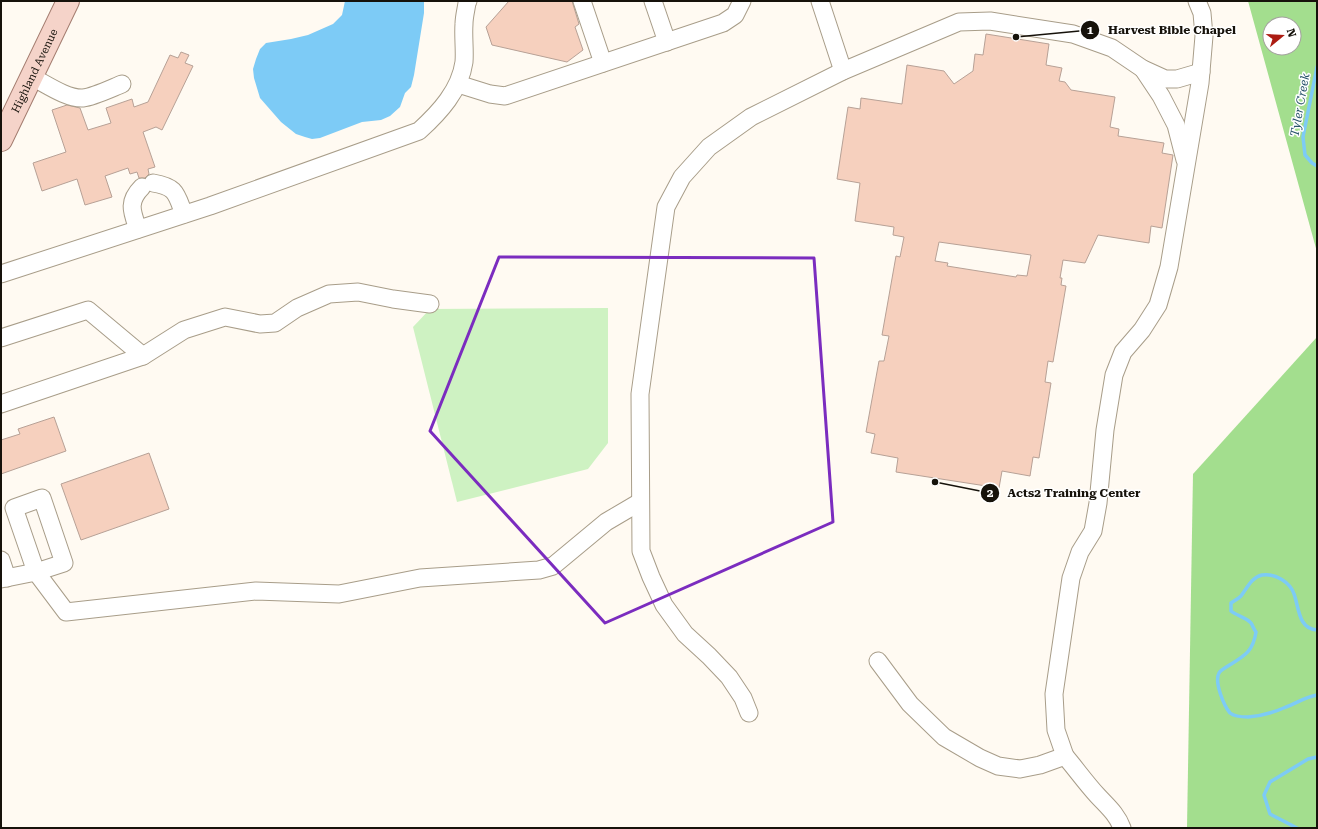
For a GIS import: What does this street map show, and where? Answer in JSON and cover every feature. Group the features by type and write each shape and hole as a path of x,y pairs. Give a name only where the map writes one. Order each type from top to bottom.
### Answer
{"main road":[{"name":"Highland Avenue","path":"1,140 68,1"}],"lane":[{"path":"1,274 184,214 419,131 439,112 458,84 464,62 464,23 468,1"},
{"path":"582,1 603,63"},
{"path":"653,1 667,42"},
{"path":"458,84 490,94 505,96 723,23 735,15 742,1"},
{"path":"820,1 843,71"},
{"path":"1122,828 1119,820 1109,807 1065,756 1056,730 1054,694 1071,578 1080,552 1093,531 1098,503 1114,375 1123,352 1142,330 1158,305 1169,267 1201,72 1204,36 1202,13 1197,1"},
{"path":"749,713 743,698 729,677 685,634 664,605 651,578 641,551 640,394 666,207 682,177 709,148 751,117 843,71 959,22 990,21 1073,34 1112,48 1143,69 1165,78 1177,80 1201,72"},
{"path":"1143,69 1161,96 1176,125 1186,168"},
{"path":"32,77 67,95 84,98 122,84"},
{"path":"138,229 132,210 132,205 135,195 147,185 164,185 173,191 184,214"},
{"path":"1,404 143,356 184,330 225,317 260,324 275,323 297,308 329,294 358,292 430,304"},
{"path":"1,338 88,310 143,356"},
{"path":"1,560 4,578 36,572 66,612 256,591 340,594 420,578 539,570 553,566 606,522 640,502"},
{"path":"878,661 910,704 944,737 980,758 998,766 1020,770 1065,756"}],"highlighted area":[{"path":"499,257 814,258 833,522 605,623 430,431"}],"green space":[{"path":"1248,1 1317,1 1317,252 1263,56 1302,56 1302,16 1262,16 1262,52"},
{"path":"608,308 608,443 588,469 457,502 413,327 430,309"},
{"path":"1317,337 1317,828 1187,828 1193,474"}],"water":[{"path":"345,1 424,1 424,13 414,75 411,87 405,93 400,107 390,116 381,120 362,122 320,138 312,139 296,134 281,122 260,98 253,69 260,49 266,43 308,35 333,24 342,15"}],"building":[{"path":"509,1 572,1 579,24 575,27 583,50 567,62 492,45 486,27"},
{"path":"986,34 1049,44 1046,65 1062,68 1059,81 1065,82 1071,90 1115,97 1110,127 1119,129 1118,136 1164,143 1162,153 1173,155 1162,228 1151,226 1149,243 1098,235 1085,263 1063,260 1060,278 1062,278 1061,285 1066,286 1053,362 1048,361 1045,382 1051,383 1039,458 1033,457 1030,476 1002,471 999,488 896,472 898,458 871,453 875,434 866,432 879,361 884,361 889,336 882,335 896,256 900,257 904,237 893,235 894,227 855,221 860,183 837,179 848,107 860,109 861,98 902,104 907,65 944,71 954,84 973,71 975,54 983,55","holes":["939,242 1031,255 1027,276 1017,275 1016,277 947,266 948,263 935,261"]},
{"path":"181,52 189,55 185,63 193,66 162,130 156,127 143,132 155,167 148,169 149,174 145,178 139,178 137,172 130,174 128,168 105,176 112,197 85,205 77,179 42,191 33,163 66,152 52,110 67,105 80,108 88,130 111,123 106,108 132,99 134,107 148,102 170,55 178,58"},
{"path":"54,417 66,451 1,474 1,440 20,434 18,429"},
{"path":"149,453 169,509 81,540 61,484"}],"waterway":[{"name":"Tyler Creek","path":"1317,67 1303,137 1305,155 1317,166"},
{"name":"Tyler Creek","path":"1317,630 1311,629 1303,622 1298,611 1294,594 1286,582 1272,575 1258,576 1250,583 1241,596 1231,603 1231,611 1251,623 1256,632 1255,639 1247,653 1223,669 1219,673 1218,677 1220,694 1228,710 1230,713 1239,716 1248,717 1267,714 1317,695"},
{"name":"Tyler Creek","path":"1297,828 1270,814 1264,795 1270,782 1308,759 1317,757"}],"place":[{"name":"Harvest Bible Chapel","path":"1016,37"},
{"name":"Acts2 Training Center","path":"935,482"}]}
